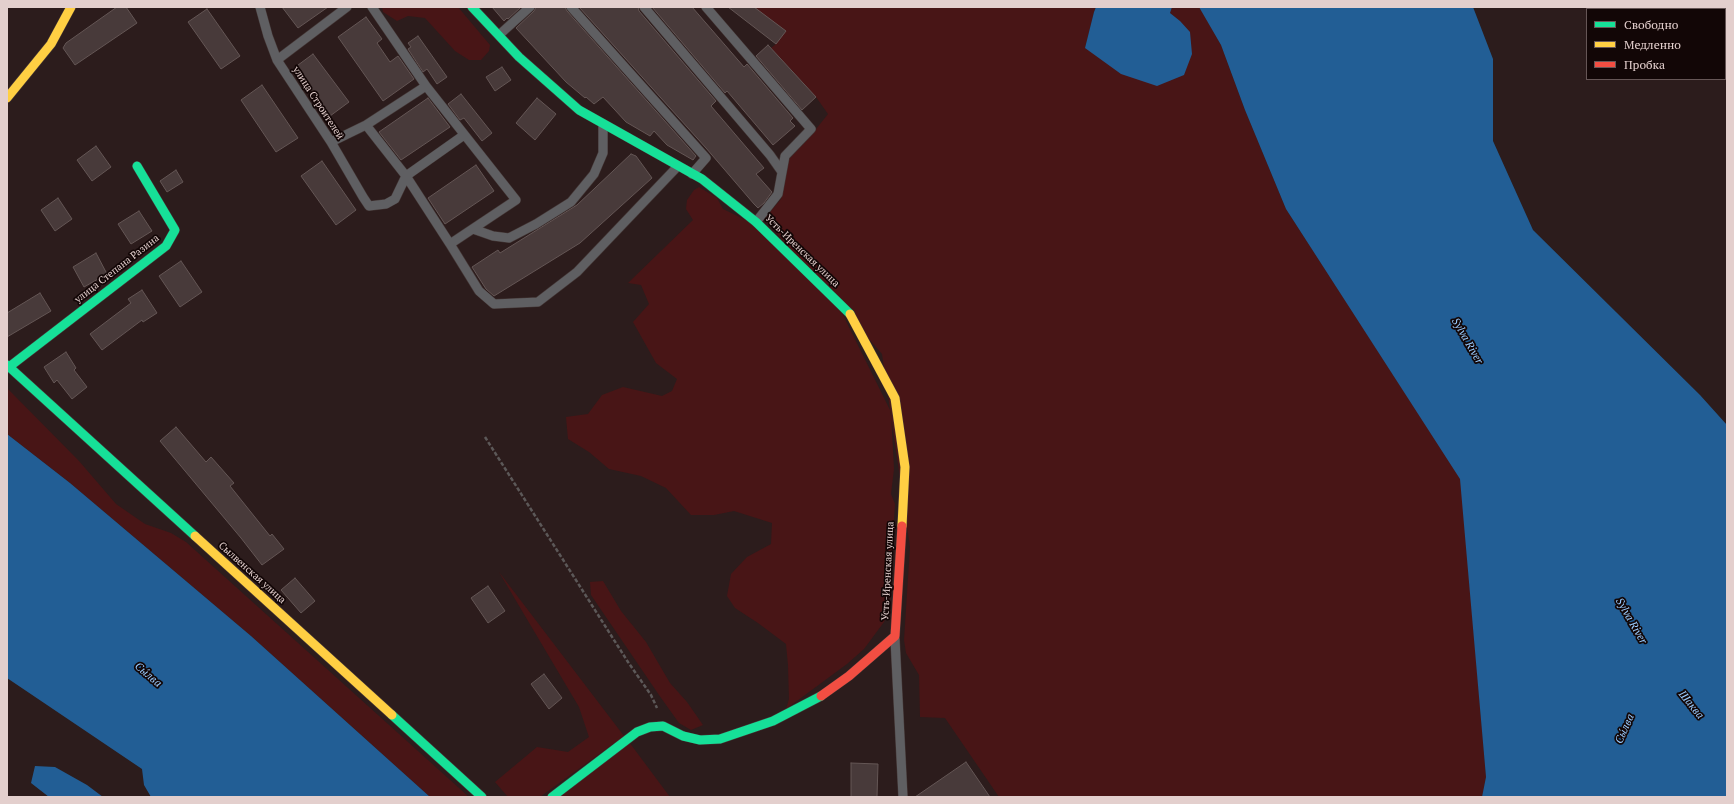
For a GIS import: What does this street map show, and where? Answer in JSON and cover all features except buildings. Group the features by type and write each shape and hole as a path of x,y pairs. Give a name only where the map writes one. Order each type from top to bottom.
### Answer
{"street":[{"path":"7,98 52,44 71,7"},
{"name":"Усть-Иренская улица","path":"472,7 519,57 579,110 702,179 756,222 849,311 895,398 904,467 895,636"},
{"name":"улица Степана Разина","path":"8,366 166,246 175,230 137,166"},
{"name":"Сылвенская улица","path":"8,366 482,797"},
{"path":"552,797 637,732 650,727 663,726 683,736 700,740 720,739 773,722 821,696 849,676 895,636"}],"lane":[{"name":"улица Строителей","path":"260,7 268,36 277,60 331,142 363,197 370,206 386,204 395,199 406,176"},
{"path":"277,60 347,7"},
{"path":"372,7 426,86 516,200 450,244"},
{"path":"499,35 530,7"},
{"path":"572,7 706,158 692,174"},
{"path":"644,7 770,155 782,172"},
{"path":"706,7 811,129 785,156 778,194 756,222"},
{"path":"331,142 366,125 426,86"},
{"path":"473,229 493,236 509,238 536,224 572,202 594,174 603,152 603,123"},
{"path":"366,125 406,176 479,291 494,304 538,302 577,272 678,166"},
{"path":"406,176 464,135"},
{"path":"895,636 904,797"}],"path":[{"path":"485,437 628,662 651,695 663,726"}],"shaded area":[{"path":"382,7 458,7 490,45 489,51 481,60 469,60 455,51 425,18 408,16 397,21 383,12"},
{"path":"754,7 1096,7 1085,48 1180,21 1170,13 1172,7 1200,8 1221,45 1245,110 1286,209 1461,479 1486,777 1482,797 999,797 945,718 920,717 919,675 906,653 904,640 910,547 882,354 764,219 781,199 789,159 809,138 828,114 816,97 771,48 776,44"},
{"path":"699,187 717,198 723,209 756,225 842,313 891,412 894,469 891,494 895,504 888,611 884,622 864,649 847,664 786,709 789,699 786,644 735,608 727,596 731,574 747,557 771,544 772,523 734,511 714,515 691,515 666,488 641,476 609,469 589,452 568,439 566,417 588,414 602,395 623,387 662,396 672,391 677,379 656,363 633,322 649,304 641,285 628,283 693,220 686,209 687,200 694,190"},
{"path":"7,388 79,461 116,504 145,524 171,533 186,542 469,797 430,797 251,636 70,483 7,434"},
{"path":"499,572 624,736 540,797 508,797 495,782 537,747 568,752 589,737 579,707"},
{"path":"603,581 621,611 646,642 670,683 687,702 703,725 691,730 679,723 659,695 591,595 590,582"},
{"path":"629,742 670,797 560,797"}],"water":[{"path":"1096,7 1172,7 1170,13 1190,32 1192,54 1184,75 1157,86 1121,74 1085,48"},
{"path":"1199,7 1473,7 1493,59 1493,141 1533,230 1700,395 1727,425 1727,797 1482,797 1486,777 1460,479 1286,209 1245,110 1221,45"},
{"name":"Сы́лва","path":"7,434 70,483 251,636 430,797 151,797 144,785 142,769 7,678"},
{"path":"35,766 55,767 87,785 103,797 49,797 31,783"}],"traffic: fast":[{"path":"472,7 519,57 579,110 702,179 756,222 850,314"},
{"path":"9,367 166,246 175,230 137,166"},
{"path":"7,365 195,536"},
{"path":"552,797 637,732 650,727 663,726 683,736 700,740 720,739 773,721 821,696"},
{"path":"392,715 482,797"}],"traffic: slow":[{"path":"7,98 51,44 71,7"},
{"path":"850,314 895,398 905,467 902,526"},
{"path":"195,536 392,715"}],"traffic: jam":[{"path":"821,696 849,676 895,636 902,526"}],"water label":[{"name":"Sylva River","path":"1467,341"},
{"name":"Sylva River","path":"1631,621"},
{"name":"Шаква","path":"1691,705"}]}
